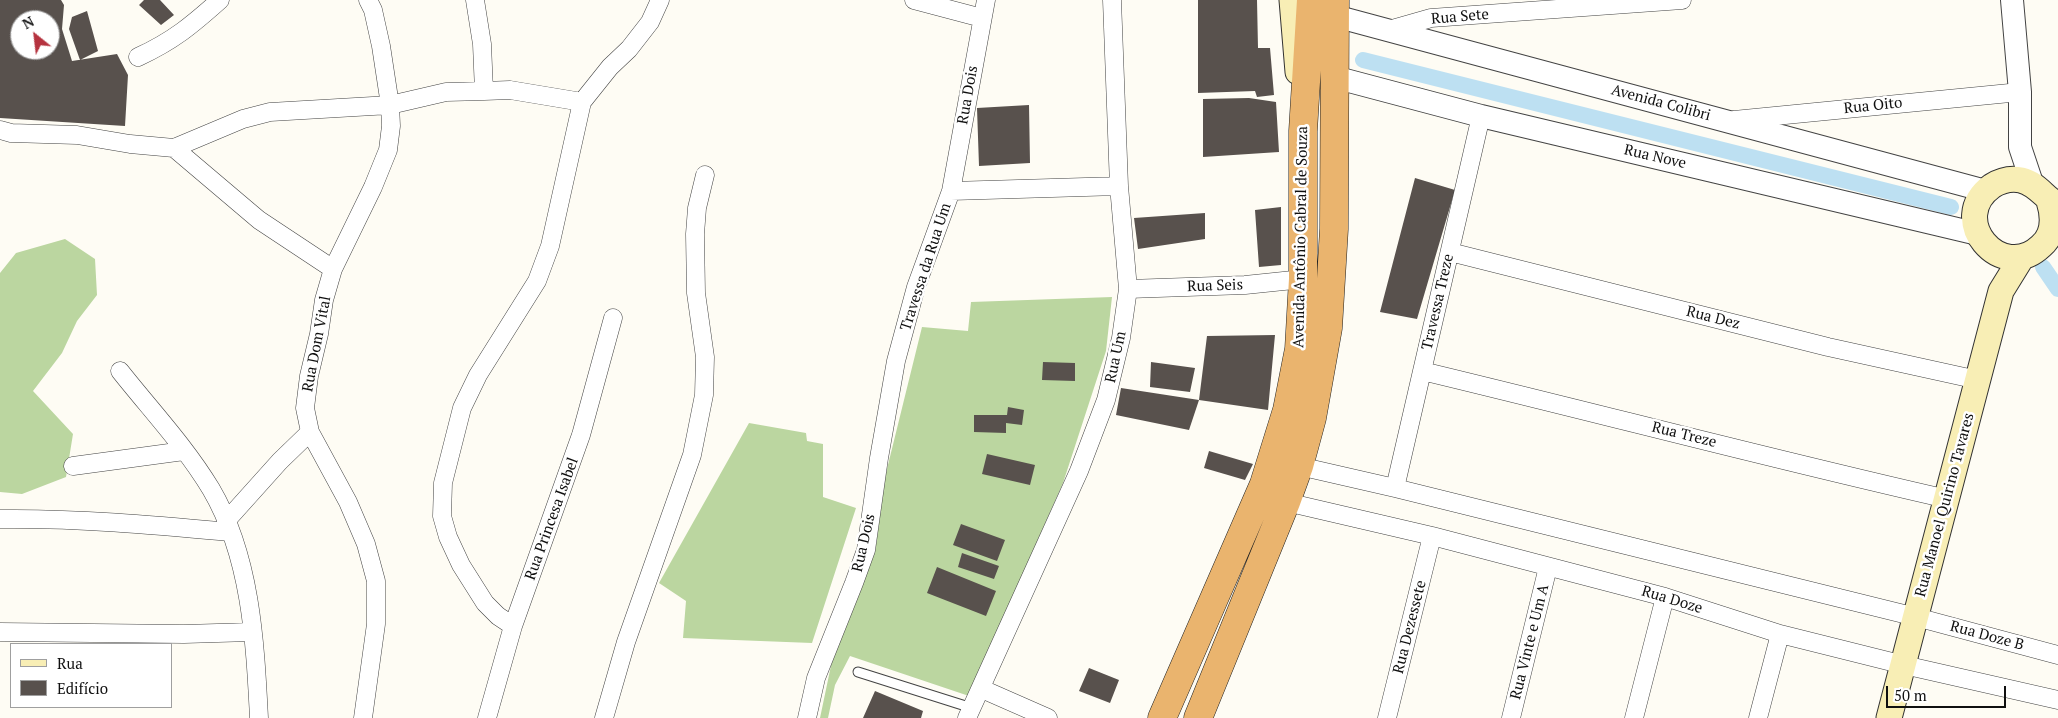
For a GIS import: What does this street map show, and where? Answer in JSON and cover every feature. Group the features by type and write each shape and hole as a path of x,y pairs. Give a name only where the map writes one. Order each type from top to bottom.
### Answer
{"highway":[{"name":"Avenida Antônio Cabral de Souza","path":"1162,718 1264,484 1287,410 1299,349 1303,280 1303,130 1311,0"},
{"name":"Avenida Antônio Cabral de Souza","path":"1198,718 1286,502 1299,466 1312,418 1328,328 1334,229 1335,8"}],"main road":[{"path":"1292,0 1303,130"},
{"path":"2019,179 2032,183 2042,190 2054,203 2054,234 2033,253 2022,257 1996,254 1985,245 1978,234 1975,223 1975,211 1979,200 1996,185 2019,179"},
{"name":"Rua Manoel Quirino Tavares","path":"1996,254 2001,292"},
{"name":"Rua Manoel Quirino Tavares","path":"1889,718 2001,292 2022,257"}],"street":[{"path":"138,57 165,44 194,23 220,0"},
{"name":"Rua Dom Vital","path":"363,718 376,624 376,581 366,544 348,502 310,432 305,408 309,376 319,334 324,300 333,269 373,187 388,150 391,126 390,105 381,46 368,0"},
{"path":"475,0 482,44 484,90"},
{"path":"513,626 498,616 485,603 461,565 448,537 442,516 443,483 462,408 478,375 537,281 550,246 582,102 650,22 660,0"},
{"path":"914,0 982,18"},
{"name":"Rua Dois","path":"951,191 986,0"},
{"name":"Rua Um","path":"970,713 1079,471 1106,400 1121,338 1128,289 1119,186 1112,0"},
{"name":"Rua Sete","path":"1389,30 1432,18 1682,0"},
{"path":"2012,0 2020,92 2020,147 2032,183"},
{"name":"Avenida Colibri","path":"1335,8 1389,30 1725,121 1996,185"},
{"name":"Rua Nove","path":"1334,77 1481,116 1978,234"},
{"path":"0,130 11,133 77,135 130,144 174,148 243,119 270,112 390,105 446,92 510,90 582,102"},
{"name":"Rua Oito","path":"1725,121 2020,92"},
{"name":"Travessa Treze","path":"1395,488 1481,116"},
{"path":"1996,185 2020,147"},
{"path":"174,148 259,220 333,269"},
{"path":"604,718 626,642 692,455 704,395 705,357 696,292 695,234 697,208 705,175"},
{"name":"Travessa da Rua Um","path":"896,361 916,287 951,191 1119,186"},
{"name":"Rua Dez","path":"1450,252 1819,345 1978,380"},
{"name":"Rua Seis","path":"1128,289 1245,285 1303,280"},
{"name":"Rua Princesa Isabel","path":"487,718 513,626 582,435 613,318"},
{"name":"Rua Dois","path":"807,718 816,678 866,550 879,458 896,361"},
{"path":"120,370 184,451 212,490 229,526 244,575 256,663 260,718"},
{"name":"Rua Treze","path":"1422,371 1611,416 1822,471 1947,498"},
{"path":"229,526 280,460 310,432"},
{"path":"73,466 184,451"},
{"path":"1299,466 1916,617"},
{"name":"Rua Doze","path":"1286,502 1432,536 1665,597 1780,634 1904,665 2058,700"},
{"path":"0,520 58,518 229,526"},
{"name":"Rua Dezessete","path":"1387,718 1432,536"},
{"name":"Rua Vinte e Um A","path":"1511,718 1548,567"},
{"path":"1634,718 1665,597"},
{"name":"Rua Doze B","path":"1916,617 2058,655"},
{"path":"0,632 184,634 252,632"},
{"path":"1758,718 1780,634"},
{"path":"982,689 1048,718"}],"lane":[{"path":"858,672 970,713"}],"green space":[{"path":"65,239 95,259 97,295 77,321 62,353 33,391 73,434 66,477 22,494 0,492 0,273 16,253"},
{"path":"1112,297 1106,351 1063,483 969,696 850,656 835,685 828,718 820,718 833,656 875,552 885,477 922,327 968,331 971,302"},
{"path":"749,423 806,433 807,441 823,444 823,497 856,508 812,643 683,638 686,601 659,583"}],"building":[{"path":"0,0 61,0 64,5 62,29 72,61 117,54 128,75 125,126 0,118"},
{"path":"144,0 160,0 174,15 161,25 139,5"},
{"path":"1198,0 1257,0 1258,48 1270,48 1274,95 1257,97 1255,91 1198,93"},
{"path":"87,11 98,51 80,60 69,29 72,17"},
{"path":"1249,98 1276,102 1279,152 1203,157 1203,99"},
{"path":"1029,105 1030,163 979,166 977,108"},
{"path":"1415,178 1455,190 1417,319 1380,312"},
{"path":"1281,207 1281,265 1259,267 1255,210"},
{"path":"1205,213 1205,239 1138,249 1134,218"},
{"path":"1275,335 1268,410 1199,400 1207,336"},
{"path":"1043,362 1075,363 1075,381 1042,380"},
{"path":"1151,362 1195,368 1190,392 1150,387"},
{"path":"1121,388 1199,400 1189,430 1116,415"},
{"path":"1008,407 1024,410 1022,425 1006,423 1006,433 974,432 974,415 1007,415"},
{"path":"1209,451 1253,464 1245,480 1204,468"},
{"path":"987,454 1035,465 1030,485 982,474"},
{"path":"961,524 1005,540 997,561 953,545"},
{"path":"962,553 999,566 994,579 958,567"},
{"path":"937,567 996,591 986,616 927,593"},
{"path":"1089,668 1119,680 1110,703 1079,691"},
{"path":"875,691 923,711 921,718 863,718"}],"waterway":[{"path":"1363,60 1951,207"},
{"path":"2043,267 2058,289"}]}
